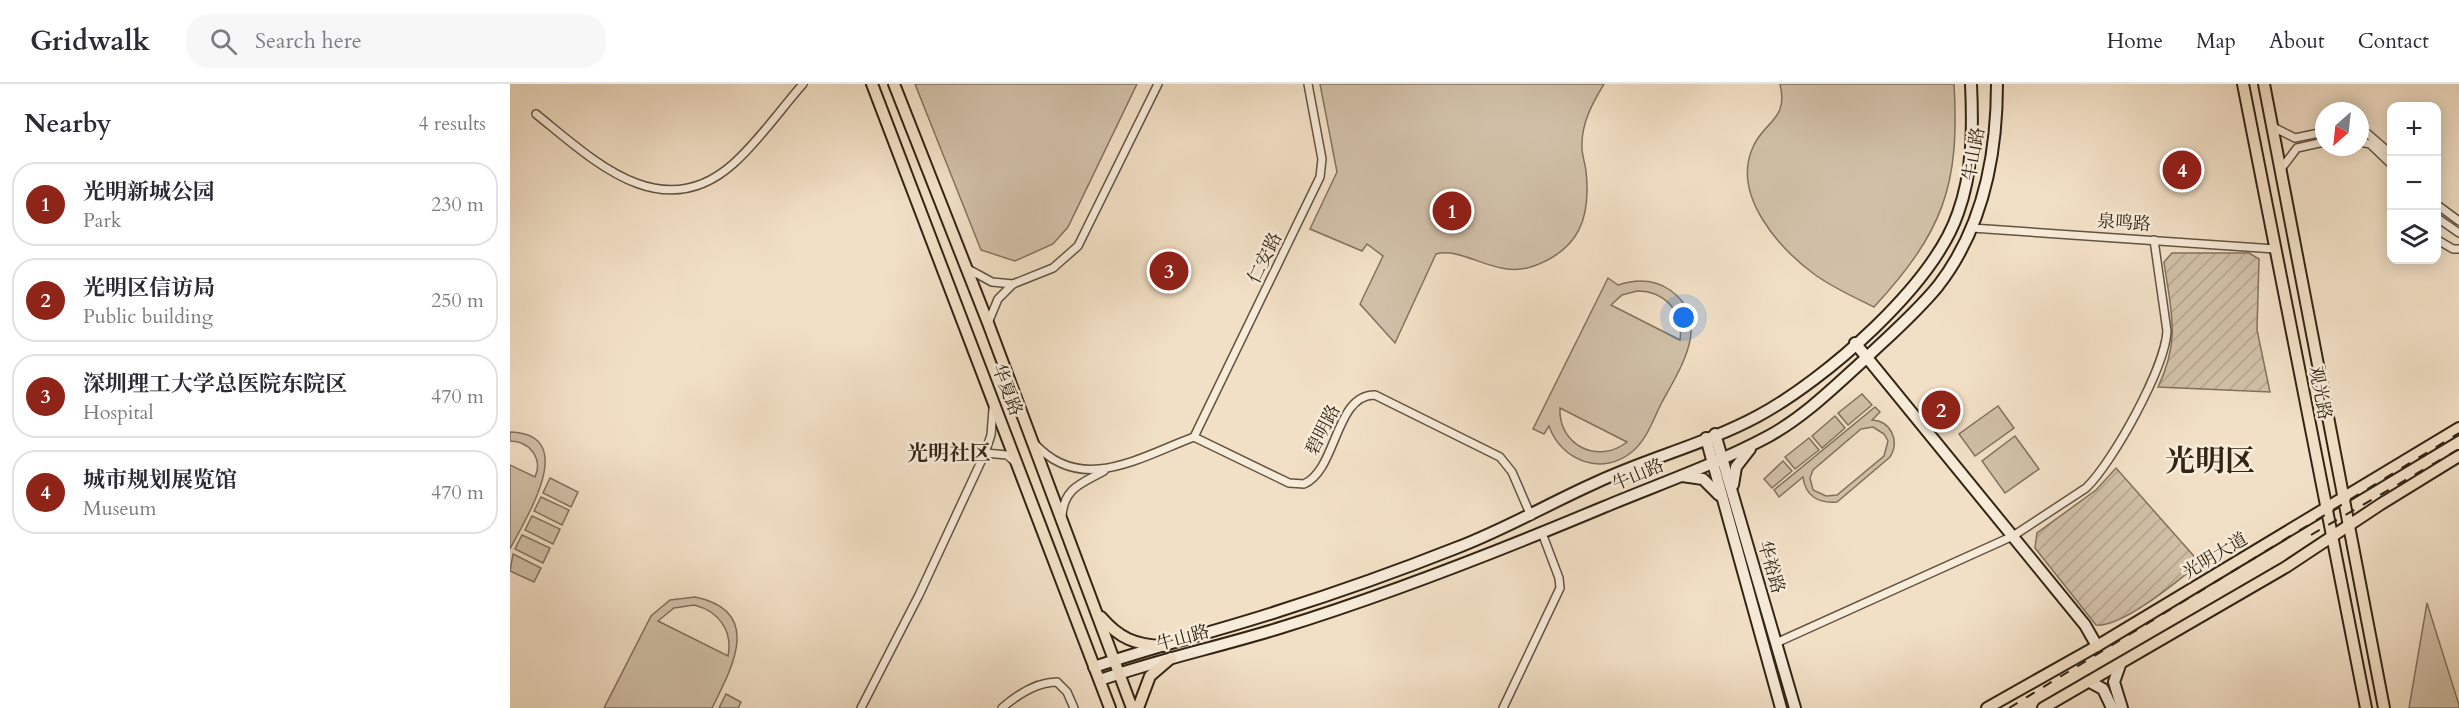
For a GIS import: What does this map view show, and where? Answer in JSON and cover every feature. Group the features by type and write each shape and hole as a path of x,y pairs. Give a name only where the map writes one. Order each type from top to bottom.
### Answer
{"main road":[{"name":"华夏路","path":"872,84 1110,708"},
{"name":"华夏路","path":"894,84 988,323 1132,708"},
{"name":"观光路","path":"2242,84 2366,708"},
{"name":"观光路","path":"2264,84 2349,525"},
{"name":"光明大道","path":"1987,708 2097,646 2459,428"},
{"path":"2043,708 2286,567 2459,456"},
{"path":"2349,525 2384,708"},
{"path":"1095,611 1125,639 1144,645 1163,646"},
{"path":"1138,708 1141,693 1150,676 1171,658"}],"street":[{"path":"536,114 592,159 627,181 643,187 674,189 700,184 734,163 802,84"},
{"path":"988,323 994,306 1013,284 1061,264 1078,246 1158,84"},
{"name":"仁安路","path":"1194,437 1320,177 1322,159 1308,84"},
{"name":"牛山路","path":"1094,667 1280,611 1414,564 1531,516 1595,483 1711,436 1775,406 1856,343 1898,304 1947,239 1959,213 1969,164 1973,123 1971,84"},
{"name":"牛山路","path":"1100,680 1345,607 1542,533 1761,440 1802,414 1867,357 1937,287 1952,266 1972,228 1988,180 1993,154 1997,84"},
{"path":"2273,127 2295,138 2315,134"},
{"path":"2369,135 2387,151"},
{"path":"2281,169 2297,148 2315,144"},
{"path":"2369,144 2387,161"},
{"path":"2441,208 2459,221"},
{"path":"2441,220 2459,233"},
{"name":"泉鸣路","path":"1972,228 2275,249"},
{"path":"1776,643 2013,536 2086,488 2096,478 2105,466 2161,360 2167,331 2154,240"},
{"path":"2441,242 2453,249 2459,249"},
{"path":"966,268 992,282 1013,284"},
{"path":"1856,343 2085,625 2097,646"},
{"name":"碧明路","path":"1194,437 1282,480 1304,484 1319,471 1355,401 1368,395 1375,395 1500,457 1512,472 1531,516"},
{"path":"861,708 919,595 985,453 991,435 993,401"},
{"name":"华裕路","path":"1711,436 1734,500 1795,708"},
{"path":"1061,520 1063,503 1070,490 1109,468 1194,437"},
{"path":"1032,440 1045,455 1061,465 1081,470 1109,468"},
{"path":"1734,500 1733,480 1736,467 1745,453 1761,440"},
{"path":"985,453 1007,455 1017,464"},
{"name":"华裕路","path":"1718,459 1723,504 1781,708"},
{"path":"1673,478 1690,476 1703,479 1715,489 1723,504"},
{"path":"1503,708 1560,588 1559,578 1542,533"},
{"path":"2120,665 2114,682 2122,708"},
{"path":"1002,708 1034,687 1047,682 1057,682 1067,692 1074,708"},
{"path":"2090,682 2103,689 2112,708"}],"shaded area":[{"path":"915,84 1137,84 1068,227 1053,244 1015,261 981,250"},
{"path":"1320,84 1604,84 1589,112 1582,136 1586,171 1586,203 1584,217 1572,241 1550,259 1520,269 1494,266 1458,254 1436,254 1395,343 1360,304 1383,256 1367,244 1362,251 1310,229 1337,172"},
{"path":"1780,84 1954,84 1954,151 1950,180 1942,206 1916,255 1874,307 1829,284 1800,263 1774,235 1762,219 1753,201 1748,183 1748,165 1758,138 1778,113 1782,96"},
{"path":"2172,253 2249,253 2259,259 2257,330 2270,392 2158,387 2170,354 2172,340 2171,311 2164,262"},
{"path":"1608,278 1618,285 1638,281 1658,284 1670,290 1683,302 1690,316 1689,346 1649,429 1633,451 1621,459 1596,464 1573,456 1563,448 1549,426 1544,434 1533,429","holes":["1637,291 1656,295 1670,305 1679,320 1680,340 1611,305 1622,295","1560,408 1627,442 1616,449 1604,452 1582,448 1566,432 1561,421"]},
{"path":"1862,394 1872,405 1848,425 1838,413"},
{"path":"1998,406 2014,428 1975,456 1959,434"},
{"path":"1875,407 1880,412 1872,420 1879,421 1889,428 1894,439 1893,451 1890,457 1837,502 1818,500 1806,489 1803,477 1779,497 1774,490","holes":["1873,427 1884,434 1888,441 1884,456 1837,495 1826,496 1813,490 1810,478 1813,470 1861,429"]},
{"path":"1835,416 1845,428 1822,448 1812,436"},
{"path":"510,432 531,436 542,447 545,462 542,480 535,499 510,549 510,465 535,477 537,464 529,448 510,441"},
{"path":"2015,436 2039,469 2005,493 1982,461"},
{"path":"1809,438 1819,450 1795,469 1785,457"},
{"path":"1783,461 1792,471 1772,488 1764,479"},
{"path":"2116,468 2200,563 2135,611 2107,624 2096,625 2035,548 2037,533 2096,490"},
{"path":"550,478 578,492 571,507 543,493"},
{"path":"541,497 569,510 562,525 534,511"},
{"path":"532,516 560,529 553,544 525,530"},
{"path":"522,535 550,548 543,563 515,549"},
{"path":"513,554 541,568 534,582 510,571"},
{"path":"695,597 716,604 730,615 736,628 737,643 734,659 712,708 604,708 651,616 670,600","holes":["694,605 717,617 726,630 728,656 658,621 674,608"]},
{"path":"2427,603 2459,705 2459,708 2409,708"},
{"path":"726,694 741,702 738,708 719,708"}],"railway":[{"path":"2009,708 2459,433"},
{"path":"2311,535 2459,449"}],"place":[{"name":"城市规划展览馆","path":"2182,170"},
{"name":"光明新城公园","path":"1452,211"},
{"name":"深圳理工大学总医院东院区","path":"1169,271"},
{"name":"光明区信访局","path":"1941,410"}],"district":[{"name":"光明社区","path":"949,453"},
{"name":"光明区","path":"2210,461"}]}
